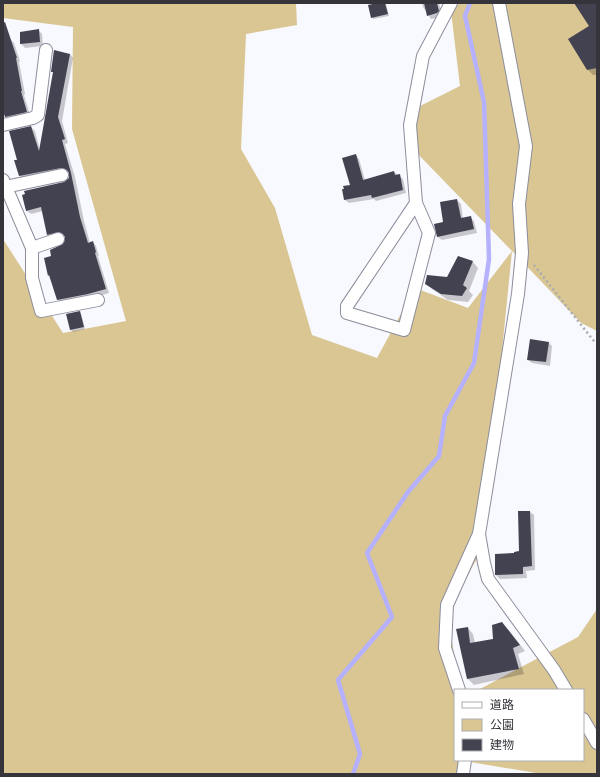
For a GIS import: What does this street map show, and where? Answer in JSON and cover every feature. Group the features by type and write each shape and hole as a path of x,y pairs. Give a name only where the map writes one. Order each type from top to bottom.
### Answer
{"street":[{"path":"416,203 347,306 347,313 404,330 429,233 416,203 410,125 423,56 451,3"},
{"path":"459,689 445,648 447,605 480,534 518,294 522,248 519,204 526,146 499,3"},
{"path":"3,124 33,118 38,115 46,50"},
{"path":"62,175 4,184 32,248 32,278 41,311 98,300"},
{"path":"32,248 58,238"},
{"path":"480,534 488,579 554,670 565,689"},
{"path":"584,721 597,743"},
{"path":"463,774 464,761"}],"path":[{"path":"522,248 593,340 597,343"}],"green space":[{"path":"3,3 296,3 297,25 246,34 241,149 275,208 312,335 377,358 415,288 468,308 512,251 482,550 447,611 460,689 454,689 454,761 464,761 464,774 3,774 3,239 63,333 126,321 72,129 73,27 3,18"},
{"path":"450,3 597,3 597,331 581,323 412,148 416,108 460,86"},
{"path":"597,609 597,774 542,774 464,761 584,761 584,689 480,689 578,637"}],"building":[{"path":"385,3 388,14 371,18 368,5"},
{"path":"424,3 437,3 439,11 427,16"},
{"path":"574,3 597,3 597,68 587,70 568,39 589,26"},
{"path":"5,22 17,58 21,91 27,112 5,117 3,111 3,23"},
{"path":"39,29 40,42 20,44 20,32"},
{"path":"54,50 70,54 58,117 65,139 62,140 71,173 80,217 88,243 93,241 95,253 106,289 57,300 49,275 48,276 44,258 51,256 50,250 63,244 65,237 59,232 47,235 41,207 26,211 22,195 25,194 24,191 64,182 69,178 69,173 67,170 61,168 19,176 14,160 17,160 9,131 31,126 39,151 53,72 51,72"},
{"path":"356,154 363,180 394,171 395,175 400,174 403,190 372,198 371,195 344,200 342,189 344,189 343,186 350,185 342,158"},
{"path":"457,199 461,218 471,216 474,229 437,237 434,224 443,222 440,202"},
{"path":"458,256 473,261 463,285 467,288 462,296 441,294 425,284 427,275 447,277"},
{"path":"80,311 84,327 70,330 66,314"},
{"path":"530,339 549,342 546,362 527,360"},
{"path":"518,511 530,511 532,566 523,567 523,574 495,575 495,554 514,553 519,551"},
{"path":"502,622 520,645 513,648 519,669 467,679 456,629 468,627 470,643 493,639 492,625"}],"waterway":[{"path":"353,774 360,754 338,680 392,617 367,553 408,492 439,456 445,416 474,363 489,259 484,102 465,16 470,3"}]}
